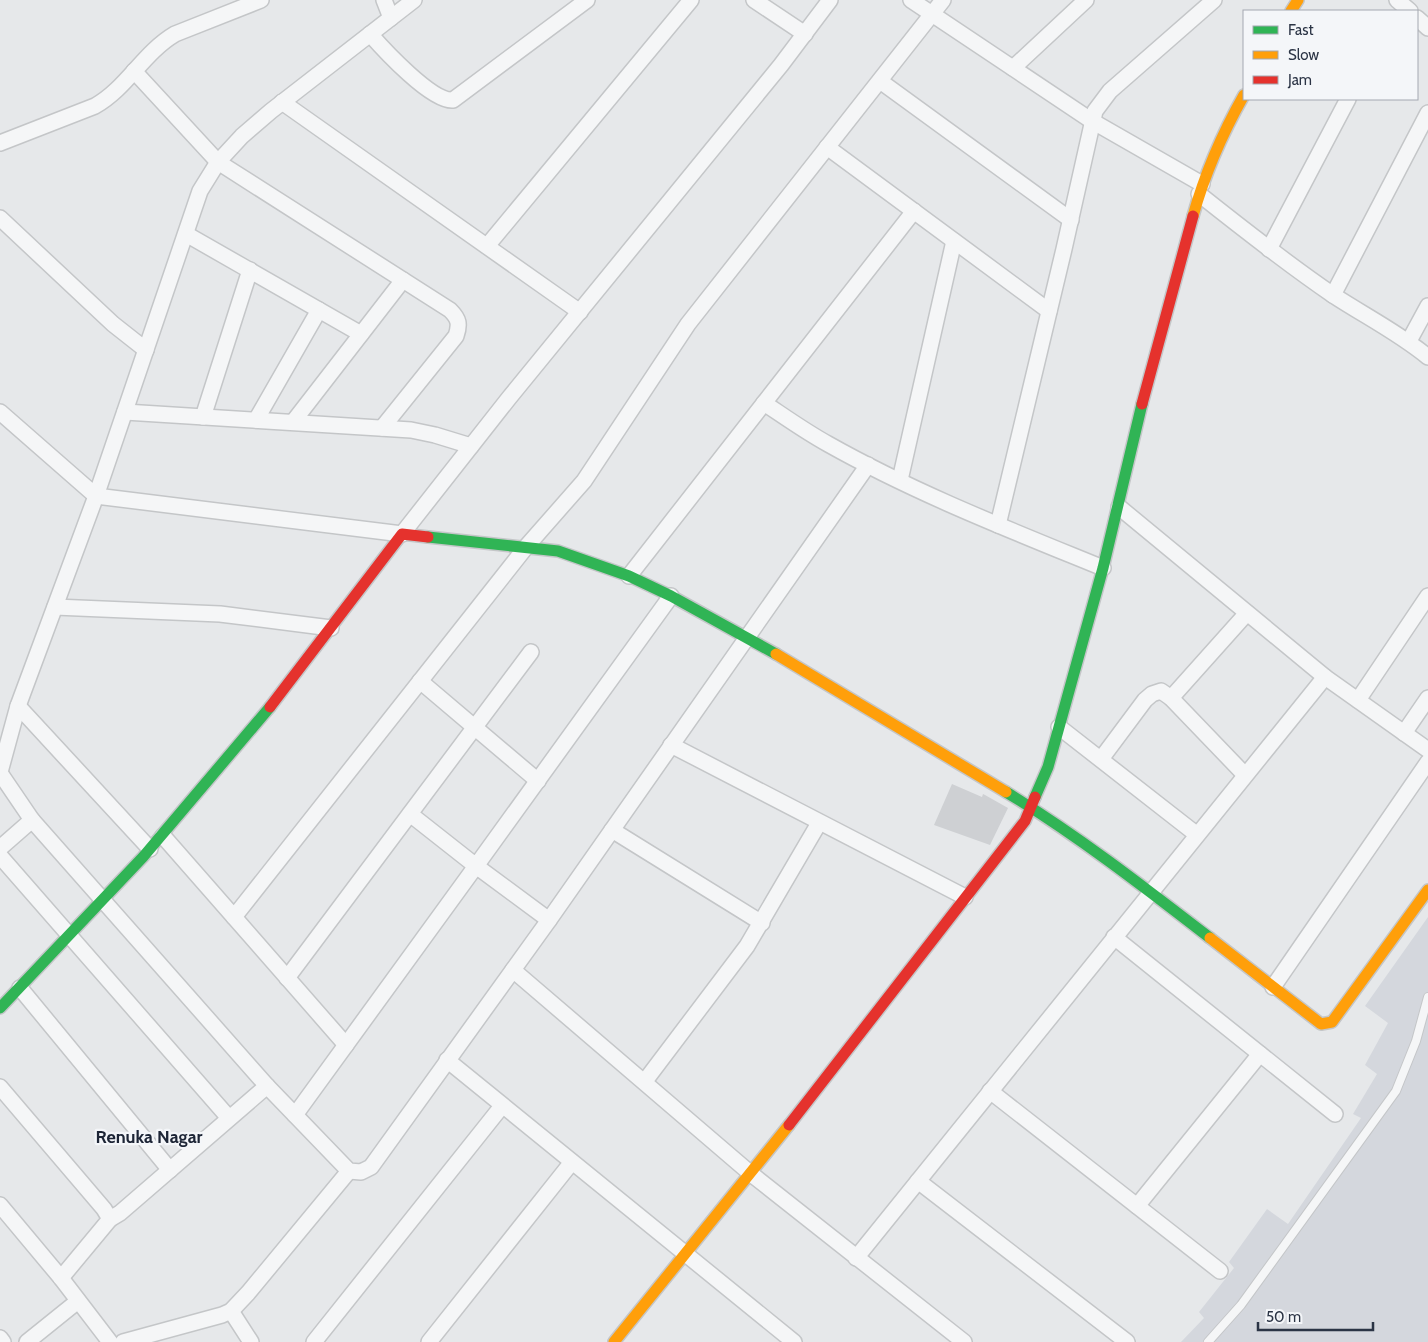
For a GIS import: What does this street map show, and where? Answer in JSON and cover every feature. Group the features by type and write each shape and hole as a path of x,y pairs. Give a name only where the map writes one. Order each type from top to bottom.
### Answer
{"street":[{"path":"0,143 96,106 110,98 149,53 174,34 261,0"},
{"path":"384,0 391,18"},
{"path":"414,0 282,102 242,136 218,162 200,191 96,496 18,706 0,773 32,820 267,1086 349,1171 361,1172 371,1167 550,920 745,638 868,465"},
{"path":"370,34 400,66 440,97 453,100 587,0"},
{"path":"487,246 691,0"},
{"path":"754,0 805,34"},
{"path":"0,1008 71,936 163,836 278,698 471,446 805,34 830,0"},
{"path":"911,0 1200,189 1269,249 1334,295 1409,342 1428,357"},
{"path":"234,917 526,547 584,481 688,324 943,0"},
{"path":"1013,68 1086,0"},
{"path":"998,524 1071,220 1092,120 1101,101 1110,90 1214,0"},
{"path":"1418,19 1428,28"},
{"path":"134,71 168,105 218,162 450,310 457,317 460,326 456,336 382,428"},
{"path":"880,81 1071,220"},
{"path":"614,1342 836,1066 1025,821 1048,767 1118,507 1138,417 1200,189 1221,137 1243,97"},
{"path":"1269,249 1347,100"},
{"path":"282,102 580,312"},
{"path":"1334,295 1428,113"},
{"path":"827,147 1049,311"},
{"path":"629,576 914,211"},
{"path":"0,218 113,324 146,350"},
{"path":"186,234 361,334"},
{"path":"900,480 954,241"},
{"path":"203,417 250,270"},
{"path":"292,422 403,280"},
{"path":"1409,342 1428,306"},
{"path":"256,420 319,310"},
{"path":"764,403 826,443 868,465 998,524 1102,568"},
{"path":"0,412 96,496 402,534 558,551 629,576 671,596 777,654 1031,807 1150,892 1321,1024 1332,1022 1428,890"},
{"path":"125,412 411,430 435,434 471,446"},
{"path":"1118,507 1325,677 1428,750"},
{"path":"295,1115 671,596"},
{"path":"1358,700 1428,596"},
{"path":"55,608 220,614 331,628"},
{"path":"1171,698 1247,613"},
{"path":"287,978 532,652"},
{"path":"856,1258 1196,834 1325,677"},
{"path":"420,682 538,781"},
{"path":"1101,759 1152,694 1161,691 1171,698 1245,775"},
{"path":"1404,733 1428,698"},
{"path":"18,706 150,849"},
{"path":"1059,727 1196,834"},
{"path":"671,745 965,897"},
{"path":"1273,987 1428,762"},
{"path":"410,814 476,866 550,920"},
{"path":"0,848 32,820"},
{"path":"645,1081 762,923 819,823"},
{"path":"612,830 762,923"},
{"path":"163,836 346,1045"},
{"path":"0,856 229,1118"},
{"path":"1114,937 1335,1114"},
{"path":"513,970 645,1081 750,1173 958,1340"},
{"path":"20,988 170,1170"},
{"path":"1137,1206 1260,1054"},
{"path":"447,1060 794,1342"},
{"path":"61,1278 110,1219 267,1086"},
{"path":"0,1087 104,1209 110,1219"},
{"path":"990,1091 1220,1271"},
{"path":"314,1342 502,1106"},
{"path":"429,1342 572,1162"},
{"path":"123,1342 231,1311 349,1171"},
{"path":"918,1181 1127,1342"},
{"path":"0,1205 61,1278 110,1342"},
{"path":"27,1342 78,1301"},
{"path":"231,1311 251,1342"},
{"path":"0,1338 3,1342"}],"lane":[{"path":"1208,1342 1241,1305 1396,1091 1416,1041 1428,997"}],"shaded area":[{"path":"1428,917 1428,1342 1181,1342 1204,1318 1199,1312 1234,1268 1229,1262 1267,1209 1288,1224 1361,1118 1353,1114 1377,1074 1365,1065 1388,1023 1365,1006"}],"building":[{"path":"952,784 982,797 983,794 1008,808 990,845 934,825"}],"traffic: fast":[{"path":"1035,797 1048,767 1103,568 1142,404"},
{"path":"428,537 558,551 629,576 671,596 776,654"},
{"path":"0,1008 143,857 270,707"},
{"path":"1006,792 1084,844 1210,938"}],"traffic: slow":[{"path":"1292,10 1298,0"},
{"path":"1193,216 1215,154 1228,124 1243,97"},
{"path":"776,654 1006,792"},
{"path":"1210,938 1321,1024 1332,1022 1428,890"},
{"path":"614,1342 789,1125"}],"traffic: jam":[{"path":"1142,404 1193,216"},
{"path":"270,707 402,534 428,537"},
{"path":"789,1125 1025,821 1035,797"}],"district":[{"name":"Renuka Nagar","path":"149,1137"}]}
